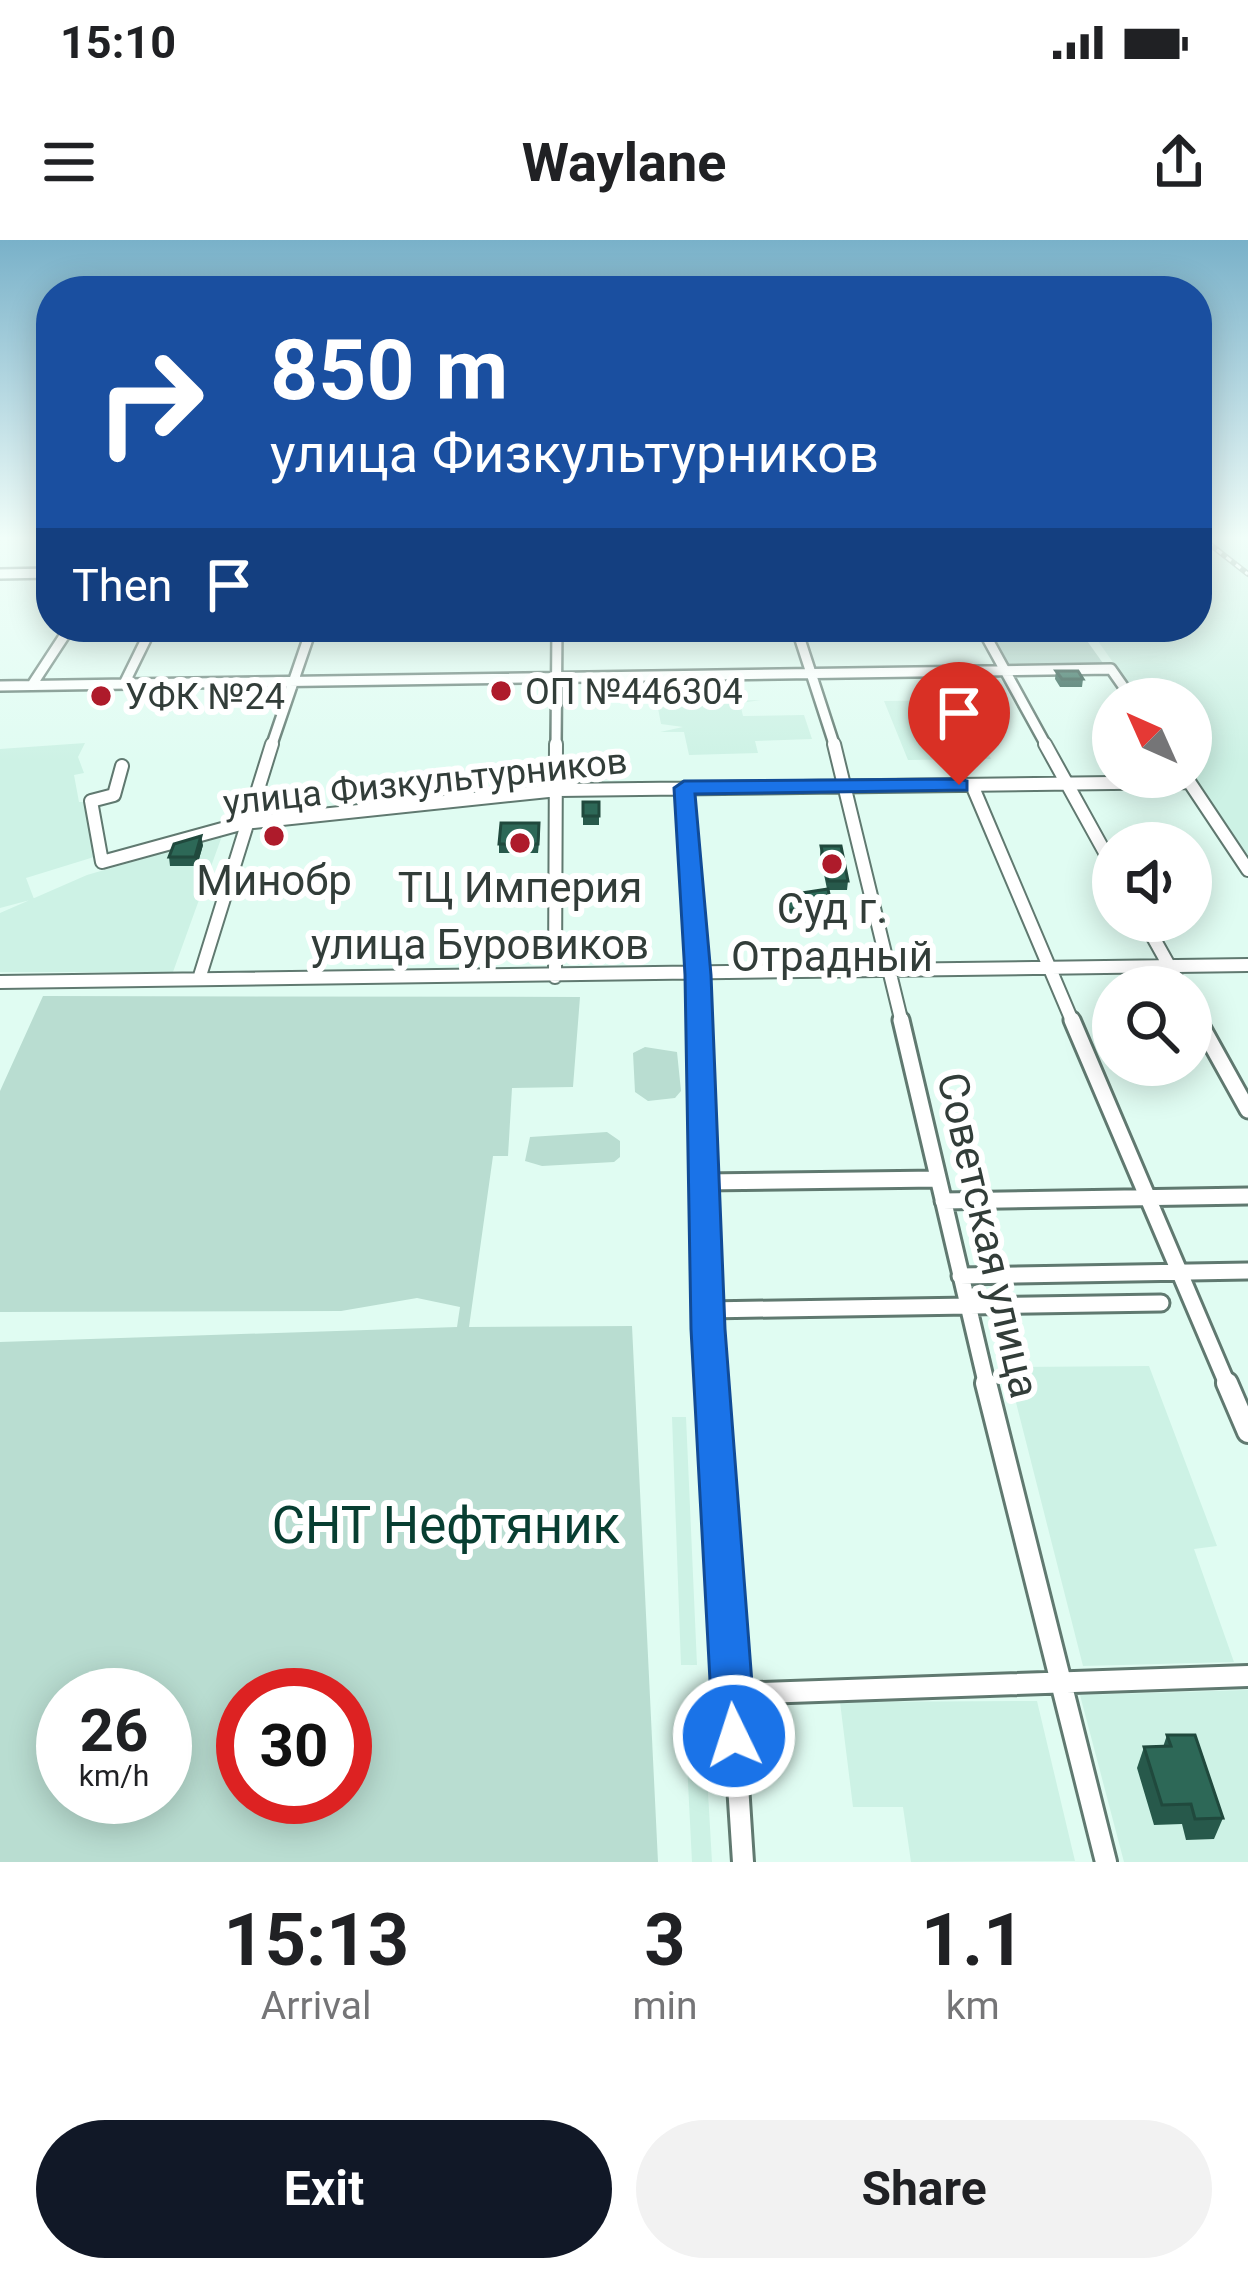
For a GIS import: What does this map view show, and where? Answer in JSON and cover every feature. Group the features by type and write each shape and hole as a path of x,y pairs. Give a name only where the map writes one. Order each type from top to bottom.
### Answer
{"street":[{"path":"32,685 60,642"},
{"path":"124,684 145,642"},
{"path":"199,979 244,824 307,642"},
{"path":"555,977 557,642"},
{"name":"Советская улица","path":"801,642 848,786 967,1308 1106,1862"},
{"path":"990,642 1092,830"},
{"path":"0,686 1112,669 1118,678"},
{"name":"улица Физкультурников","path":"122,766 114,795 91,801 102,862 244,824 558,790 1092,783"},
{"path":"972,785 1248,1432"},
{"path":"684,788 698,975 707,1310 743,1862"},
{"path":"1200,798 1248,870"},
{"path":"1156,942 1169,966"},
{"name":"улица Буровиков","path":"1169,966 1248,965"},
{"name":"улица Буровиков","path":"0,982 1092,968"},
{"path":"1212,1044 1248,1110"},
{"path":"704,1182 938,1179"},
{"path":"944,1201 1248,1196"},
{"path":"960,1276 1248,1271"},
{"path":"707,1310 1161,1303"},
{"path":"731,1694 1248,1676"}],"shaded area":[{"path":"1212,611 1248,611 1248,855 1208,798 1212,798 1212,678 1124,678 1099,642 1212,642"},
{"path":"761,700 740,703 743,716 804,715 812,739 755,741 758,753 689,755 684,732 660,732 683,727 661,724 657,703"},
{"path":"962,700 991,759 908,760 884,701"},
{"path":"85,743 78,757 84,773 74,775 79,802 85,802 94,857 26,878 34,899 0,908 0,749"},
{"path":"222,836 173,972 0,972 0,913 87,875"},
{"path":"1149,1366 1217,1546 1194,1549 1234,1662 1083,1666 1007,1367"},
{"path":"672,1417 686,1417 697,1665 681,1665"},
{"path":"1248,1690 1248,1862 1124,1862 1080,1695"},
{"path":"1037,1701 1075,1861 911,1862 903,1807 853,1807 840,1702"},
{"path":"685,1723 704,1723 712,1862 692,1862"}],"green space":[{"path":"994,642 1088,642 1105,666 1010,668"},
{"name":"СНТ Нефтяник","path":"43,996 580,997 573,1087 512,1088 508,1156 493,1156 469,1327 632,1326 658,1862 0,1862 0,1342 457,1327 460,1307 417,1298 341,1311 0,1312 0,1091"},
{"path":"645,1047 677,1052 681,1091 675,1098 648,1101 635,1092 633,1053"},
{"path":"607,1132 620,1141 620,1157 614,1162 542,1166 525,1161 530,1137"}],"building":[{"path":"1056,671 1078,671 1083,679 1062,679"},
{"path":"583,802 599,802 599,816 583,816"},
{"path":"501,823 539,823 538,844 499,844"},
{"path":"201,836 195,857 169,857 174,844"},
{"name":"Суд г. Отрадный","path":"821,846 841,846 848,881 828,881"},
{"path":"828,889 832,910 784,910 782,896"},
{"path":"1167,1735 1195,1735 1223,1818 1195,1819 1191,1804 1162,1805 1144,1747 1171,1746"}],"place":[{"name":"ОП №446304","path":"501,691"},
{"name":"УФК №24","path":"101,696"},
{"name":"Минобр","path":"274,836"},
{"name":"ТЦ Империя","path":"520,843"},
{"name":"Суд г. Отрадный","path":"832,864"}],"route":[{"path":"734,1736 708,1329 698,975 684,788 959,785"}]}
